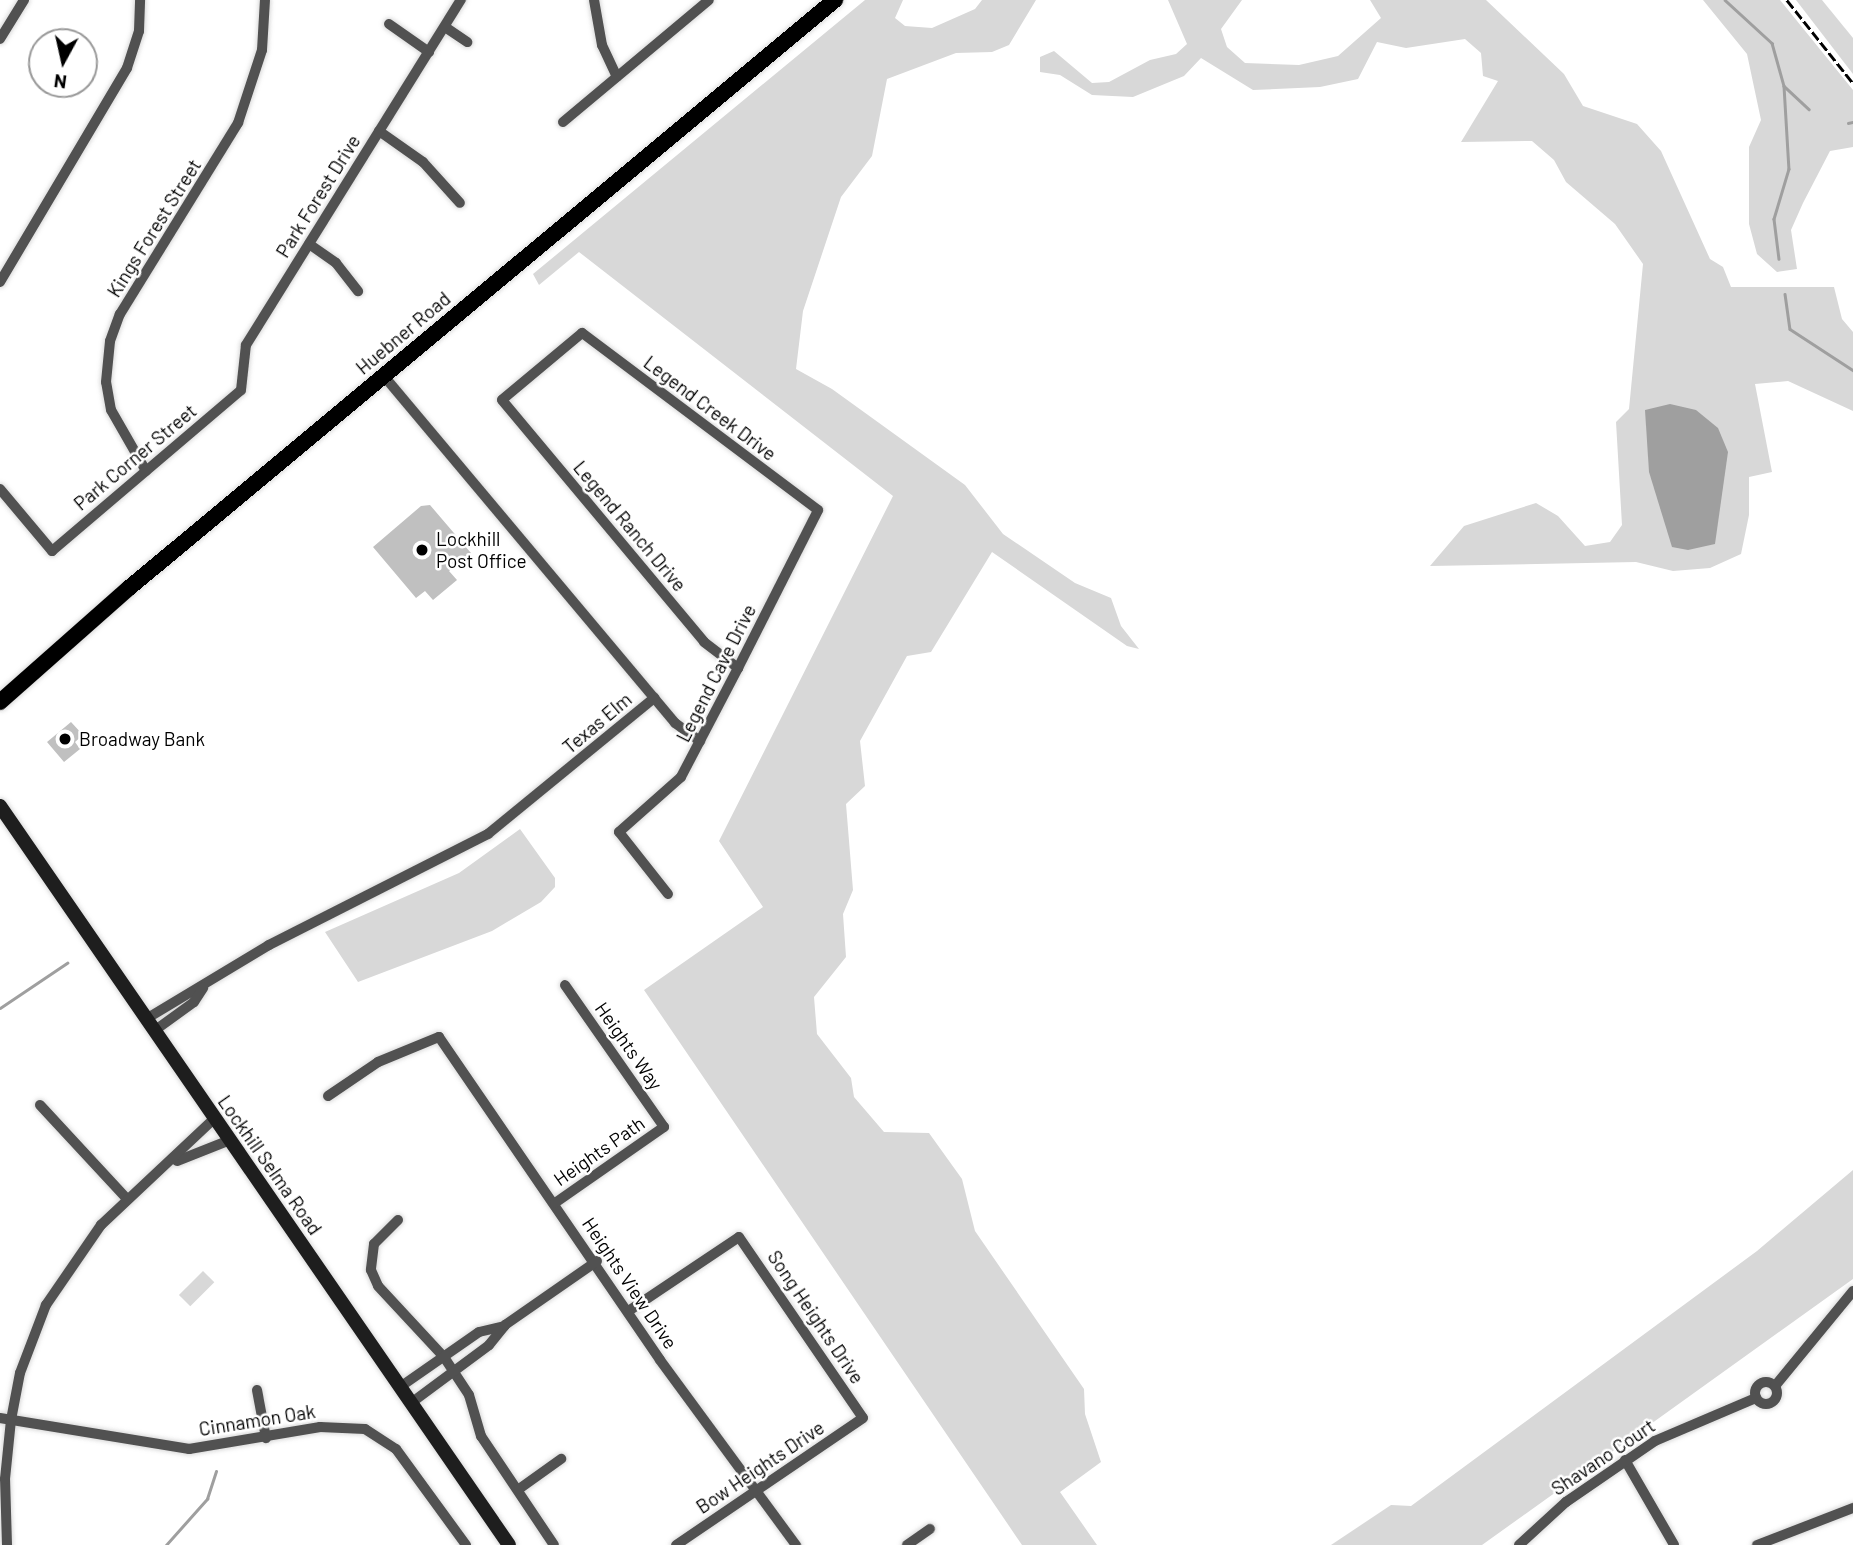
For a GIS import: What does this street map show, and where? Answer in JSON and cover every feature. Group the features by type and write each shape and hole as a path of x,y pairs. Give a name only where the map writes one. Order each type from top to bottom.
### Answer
{"main road":[{"name":"Huebner Road","path":"0,702 384,376 835,0"},
{"name":"Lockhill Selma Road","path":"0,806 509,1545"}],"street":[{"path":"0,39 24,0"},
{"path":"0,282 127,68 139,32 140,0"},
{"name":"Kings Forest Street","path":"146,471 111,410 106,368 110,341 120,314 238,123 262,50 265,0"},
{"name":"Park Forest Drive","path":"241,390 246,345 461,0"},
{"path":"594,0 601,45 617,78"},
{"path":"563,122 709,0"},
{"path":"389,24 429,52"},
{"path":"444,27 467,41"},
{"path":"379,131 423,162 460,203"},
{"path":"309,244 335,263 358,291"},
{"name":"Legend Creek Drive","path":"502,400 582,333 818,510"},
{"name":"Texas Elm","path":"146,1019 203,988 269,945 488,834 654,698 384,376"},
{"name":"Park Corner Street","path":"0,489 52,551 241,390"},
{"name":"Legend Ranch Drive","path":"502,400 704,642 738,668"},
{"name":"Legend Cave Drive","path":"667,894 619,832 681,777 818,510"},
{"path":"654,698 684,732 700,741"},
{"name":"Heights Way","path":"565,985 664,1127"},
{"name":"Texas Elm","path":"154,1031 194,1002 203,988"},
{"name":"Heights View Drive","path":"328,1096 378,1062 439,1037 597,1261 754,1491 796,1545"},
{"path":"40,1105 127,1199"},
{"path":"7,1545 5,1479 11,1420 20,1373 46,1305 84,1244 127,1199 170,1164 215,1118"},
{"name":"Heights Path","path":"555,1203 664,1127"},
{"path":"170,1164 230,1140"},
{"path":"398,1220 374,1244 371,1270 385,1298 444,1357 469,1395 481,1436 554,1545"},
{"name":"Song Heights Drive","path":"630,1310 739,1237 863,1418"},
{"path":"411,1402 453,1371 505,1325 597,1261"},
{"name":"Shavano Court","path":"1756,1398 1762,1404 1774,1401 1774,1385 1853,1291"},
{"path":"400,1387 480,1332 505,1325"},
{"name":"Shavano Court","path":"1756,1398 1759,1384 1774,1385"},
{"path":"257,1390 266,1438"},
{"name":"Shavano Court","path":"1518,1545 1625,1460 1671,1432 1756,1398"},
{"name":"Cinnamon Oak","path":"0,1418 188,1449 346,1426 380,1436 415,1471 466,1545"},
{"name":"Bow Heights Drive","path":"676,1545 863,1418"},
{"path":"519,1489 561,1459"},
{"path":"1625,1460 1674,1545"},
{"path":"1757,1545 1853,1508"},
{"path":"907,1545 930,1529"}],"shaded area":[{"path":"865,0 903,0 895,18 905,26 932,28 975,9 982,0 1036,0 1009,45 992,52 956,53 887,79 872,156 841,197 803,311 796,369 832,389 965,485 1003,534 1075,583 1111,598 1121,626 1139,649 1127,646 992,552 931,652 907,656 860,741 865,786 846,804 853,890 843,914 846,957 814,997 817,1034 851,1078 854,1097 884,1132 929,1133 962,1179 975,1231 1084,1389 1085,1414 1101,1462 1060,1492 1097,1545 1022,1545 644,990 763,907 719,841 893,496 579,252 539,285 533,274"},
{"path":"1168,0 1242,0 1221,29 1227,47 1245,63 1299,65 1338,56 1381,18 1370,0 1486,0 1564,74 1583,106 1637,124 1661,151 1710,259 1723,267 1731,287 1834,287 1842,319 1853,332 1853,411 1788,381 1755,384 1772,472 1749,477 1749,515 1741,554 1710,568 1673,571 1636,562 1430,566 1464,526 1536,503 1558,516 1585,546 1610,542 1622,525 1616,422 1629,409 1643,264 1615,224 1566,182 1554,160 1532,141 1461,142 1498,81 1483,76 1481,53 1465,39 1406,48 1377,42 1358,79 1320,87 1253,90 1201,58 1184,76 1133,97 1092,95 1060,75 1040,72 1040,57 1054,51 1092,83 1109,82 1150,60 1176,54 1187,44"},
{"path":"1703,0 1780,0 1853,90 1853,147 1830,151 1791,230 1797,269 1777,272 1757,254 1749,224 1749,147 1761,120 1747,54"},
{"path":"1796,0 1822,0 1853,38 1853,74"},
{"path":"1670,404 1696,410 1718,428 1728,452 1715,544 1688,550 1672,547 1649,472 1645,410"},
{"path":"520,829 555,878 555,887 541,902 492,931 358,982 325,932 459,873"},
{"path":"1853,1170 1853,1279 1482,1545 1331,1545 1391,1505 1411,1506 1757,1251"},
{"path":"203,1271 214,1282 190,1306 179,1295"}],"building":[{"name":"Lockhill Post Office","path":"430,505 471,553 449,571 457,580 433,600 425,591 416,598 373,547 421,506"},
{"name":"Broadway Bank","path":"71,722 83,735 75,742 80,749 64,762 47,742"}],"waterway":[{"path":"1725,0 1772,43 1784,86 1789,169 1774,219 1779,259"},
{"path":"1784,86 1809,109"},
{"path":"1848,123 1853,122"},
{"path":"1785,294 1790,329 1853,370"},
{"path":"0,1008 67,963"},
{"path":"166,1545 207,1499 216,1471"}],"railway":[{"path":"1787,0 1853,83"}],"place":[{"name":"Lockhill Post Office","path":"422,550"},
{"name":"Broadway Bank","path":"65,739"}]}
